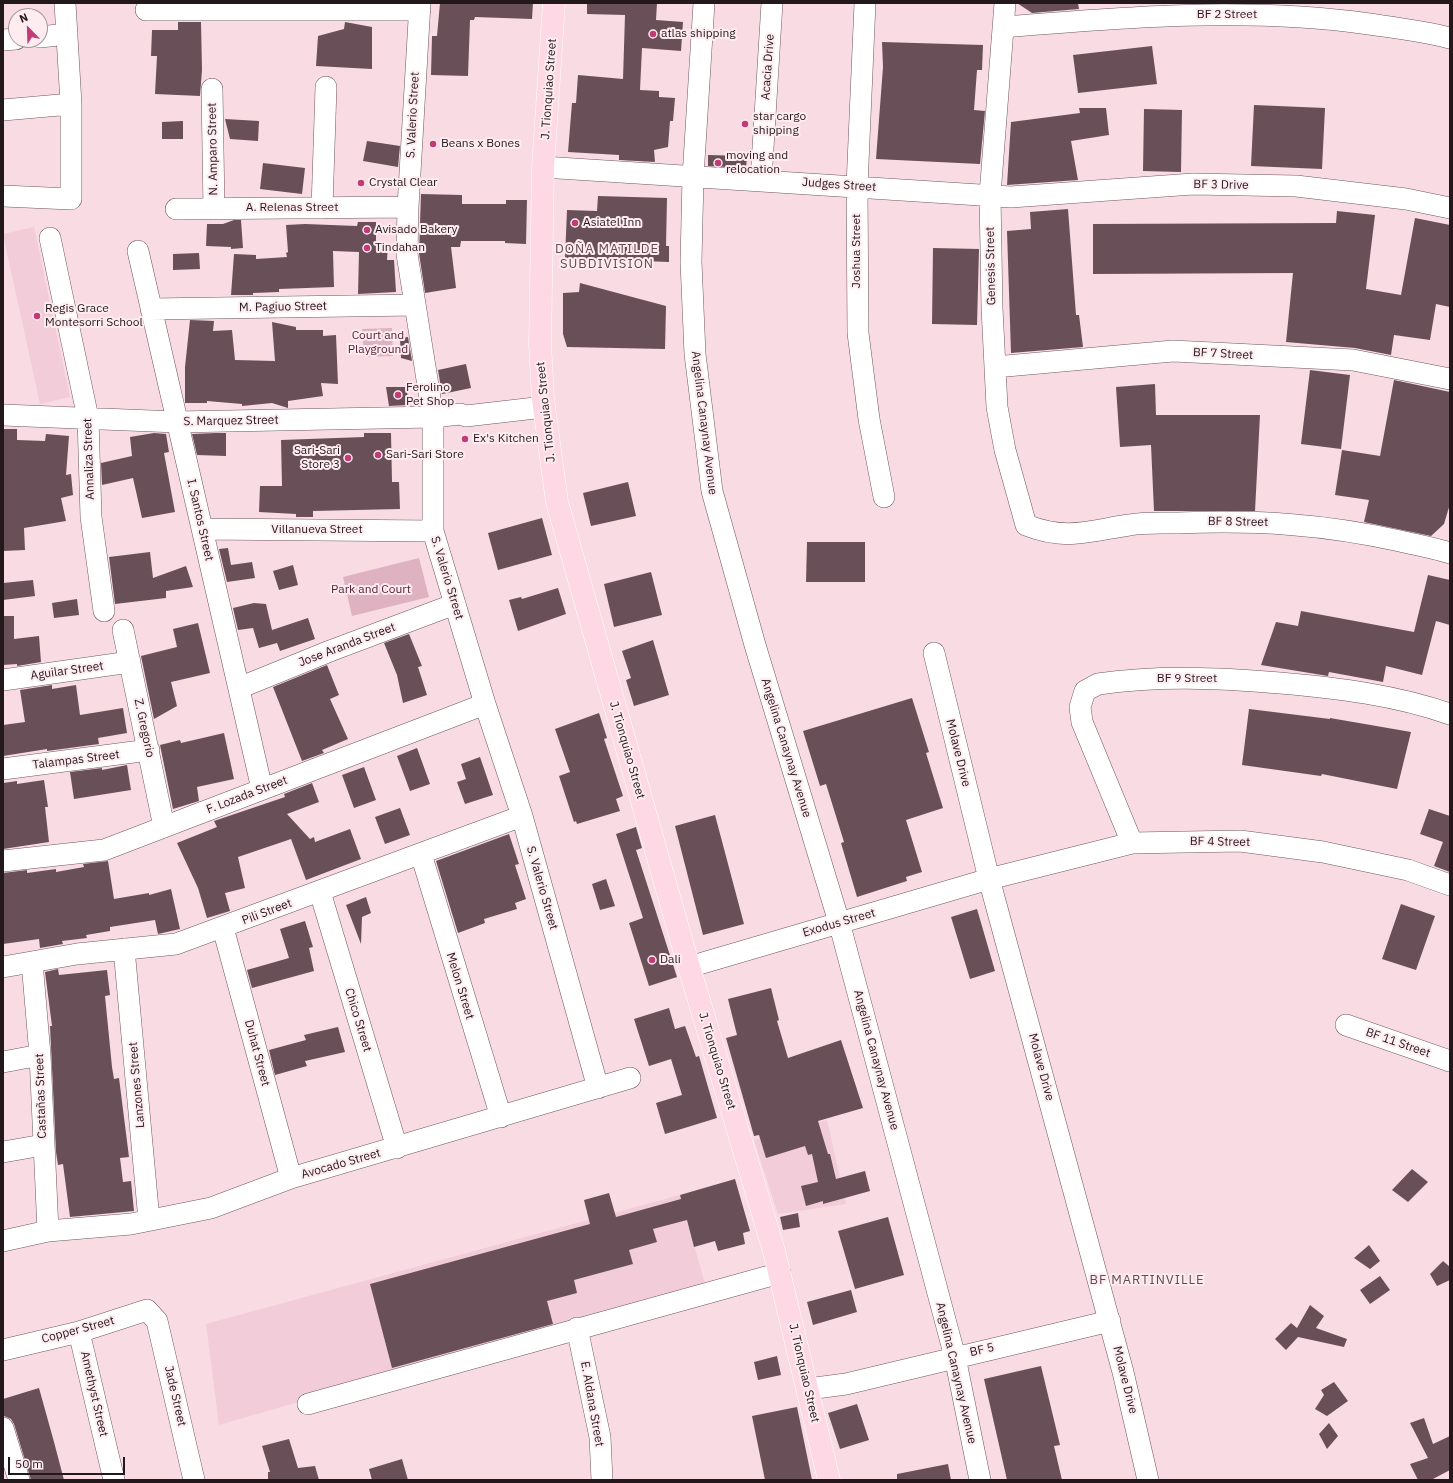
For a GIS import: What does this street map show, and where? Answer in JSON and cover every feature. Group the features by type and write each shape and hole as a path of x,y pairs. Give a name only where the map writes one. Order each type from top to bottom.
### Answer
{"main road":[{"name":"J. Tionquiao Street","path":"554,3 544,167 540,344 544,403 557,502 689,967 780,1273 829,1480"}],"street":[{"path":"3,196 71,199 71,104 65,3"},
{"name":"Angelina Canaynay Avenue","path":"704,3 693,176 691,262 695,354 712,491 755,645 839,922 955,1357 980,1480"},
{"name":"Acacia Drive","path":"760,180 772,3"},
{"name":"Joshua Street","path":"865,3 857,186 858,333 870,419 884,497"},
{"name":"Genesis Street","path":"1005,3 990,195 995,367 997,407 1005,450 1026,525"},
{"path":"146,10 420,7"},
{"name":"S. Valerio Street","path":"420,7 408,207 407,254 433,417 433,531 485,704 522,816 598,1088"},
{"name":"BF 2 Street","path":"1003,27 1119,18 1229,14 1330,19 1426,32 1450,38"},
{"path":"48,36 67,34"},
{"path":"322,208 326,88"},
{"name":"N. Amparo Street","path":"212,89 214,209"},
{"path":"3,110 71,104"},
{"name":"Judges Street","path":"544,167 990,195"},
{"name":"BF 3 Drive","path":"990,195 1026,197 1193,184 1296,186 1406,199 1450,208"},
{"name":"A. Relenas Street","path":"176,209 408,207"},
{"name":"Annaliza Street","path":"50,238 88,418 91,517 104,611"},
{"name":"I. Santos Street","path":"138,251 262,789"},
{"name":"M. Pagiuo Street","path":"151,308 415,306"},
{"name":"BF 7 Street","path":"995,367 1173,351 1353,360 1450,379"},
{"name":"S. Marquez Street","path":"3,415 178,422 433,417 460,414 466,416 544,403"},
{"name":"BF 8 Street","path":"1026,525 1043,532 1059,535 1086,533 1131,524 1232,521 1286,523 1354,532 1448,548"},
{"name":"Villanueva Street","path":"202,529 433,531"},
{"name":"Jose Aranda Street","path":"239,688 330,651 455,604"},
{"name":"Z. Gregorio","path":"123,630 164,827"},
{"name":"Molave Drive","path":"934,653 989,879 1110,1322 1148,1480"},
{"name":"Aguilar Street","path":"3,680 130,662"},
{"name":"BF 9 Street","path":"1132,843 1082,722 1080,707 1085,692 1098,684 1192,677 1306,685 1371,693 1450,714"},
{"name":"F. Lozada Street","path":"3,861 104,850 485,704"},
{"name":"Talampas Street","path":"3,770 149,750"},
{"name":"Pili Street","path":"3,967 76,954 176,944 223,928 522,816"},
{"name":"BF 4 Street","path":"989,879 1132,843 1240,841 1323,852 1408,870 1450,885"},
{"name":"Melon Street","path":"421,854 501,1117"},
{"name":"Exodus Street","path":"689,967 989,879"},
{"name":"Chico Street","path":"320,892 397,1148"},
{"name":"Duhat Street","path":"223,928 291,1178"},
{"name":"Lanzones Street","path":"124,949 149,1220"},
{"name":"Castañas Street","path":"32,962 40,1055 48,1231"},
{"name":"BF 11 Street","path":"1346,1025 1450,1061"},
{"path":"3,1062 40,1055"},
{"name":"Avocado Street","path":"3,1241 48,1231 131,1224 211,1208 291,1178 397,1148 630,1078"},
{"path":"3,1152 43,1145"},
{"path":"308,1404 577,1328 665,1306 780,1273"},
{"name":"Copper Street","path":"3,1350 79,1332 147,1310 152,1314"},
{"name":"Jade Street","path":"152,1314 157,1321 194,1480"},
{"name":"BF 5","path":"808,1389 846,1384 955,1357 1110,1322"},
{"name":"E. Aldana Street","path":"577,1328 600,1437 602,1480"},
{"name":"Amethyst Street","path":"79,1332 114,1480"},
{"path":"3,1428 19,1480"}],"shaded area":[{"name":"Regis Grace Montesorri School","path":"34,227 70,397 40,404 3,234"},
{"path":"827,1120 846,1204 778,1214 754,1140"},
{"path":"680,1195 705,1284 219,1425 206,1324"}],"green space":[{"name":"Court and Playground","path":"392,328 393,356 364,357 362,329"},
{"name":"Park and Court","path":"419,558 429,597 352,616 343,577"}],"building":[{"path":"440,3 533,3 532,19 475,17 474,20 470,20 468,76 431,75 432,36 437,36"},
{"path":"587,3 657,3 656,20 683,22 681,51 642,48 640,90 659,91 659,97 675,98 673,121 670,121 668,147 654,150 655,162 619,160 619,155 568,152 572,103 576,103 578,75 623,79 625,15 587,14"},
{"path":"1017,3 1078,3 1079,9 1032,13"},
{"path":"178,22 201,22 202,70 200,96 155,94 157,56 151,56 152,30 178,30"},
{"path":"345,22 372,27 372,69 316,66 318,36 344,29"},
{"path":"882,42 983,45 982,70 977,70 974,110 985,111 980,164 876,159 883,67"},
{"path":"1152,46 1157,84 1078,93 1073,55"},
{"path":"1254,105 1325,108 1322,169 1251,166"},
{"path":"1079,108 1106,108 1109,135 1071,141 1078,180 1007,185 1011,122 1080,113"},
{"path":"1144,109 1182,110 1181,172 1143,171"},
{"path":"225,119 259,121 258,141 230,139"},
{"path":"183,121 183,139 162,139 162,122"},
{"path":"367,141 400,146 398,167 363,161"},
{"path":"708,155 747,156 746,168 708,166"},
{"path":"263,163 305,168 302,194 260,189"},
{"path":"421,194 462,195 462,204 506,204 506,200 527,200 526,244 505,243 505,241 461,241 460,247 451,247 456,288 425,293 419,253"},
{"path":"598,196 667,198 666,246 669,246 669,262 565,258 567,210 597,211"},
{"path":"1068,209 1076,315 1079,315 1083,347 1011,353 1007,231 1031,229 1030,212"},
{"path":"1337,211 1375,215 1366,289 1401,295 1415,218 1450,225 1450,307 1436,304 1430,340 1394,335 1391,355 1355,348 1286,342 1293,273 1093,274 1093,224 1336,223"},
{"path":"234,220 241,220 243,248 231,249 231,247 206,246 207,224 223,224"},
{"path":"358,222 376,222 376,244 388,245 387,260 394,260 396,292 358,294 359,252 333,251 334,287 279,289 279,292 253,293 253,295 231,295 234,254 256,255 256,259 287,257 286,225 305,224 357,226"},
{"path":"933,248 979,249 977,325 932,324"},
{"path":"199,253 200,269 173,270 173,254"},
{"path":"580,283 666,306 665,349 567,347 563,334 563,293 579,292"},
{"path":"190,320 214,321 213,331 232,330 235,360 275,361 272,322 296,327 296,330 323,330 323,336 336,335 338,384 321,383 323,396 288,401 288,408 272,403 242,406 242,404 207,401 207,403 185,403 185,367"},
{"path":"408,337 412,361 401,358 400,338"},
{"path":"466,364 471,388 442,394 438,370"},
{"path":"1310,370 1350,375 1341,449 1301,444"},
{"path":"1394,380 1450,392 1450,504 1444,524 1431,536 1364,522 1369,500 1335,495 1342,450 1380,456"},
{"path":"1155,384 1156,415 1260,415 1255,511 1154,511 1151,445 1120,447 1116,387"},
{"name":"Ferolino Pet Shop","path":"386,387 407,387 408,405 389,406"},
{"path":"3,429 17,429 17,440 45,441 46,434 69,436 66,475 71,474 73,495 61,498 66,521 24,528 25,550 3,551"},
{"path":"154,433 166,434 169,452 164,453 175,512 142,518 133,478 102,485 101,463 132,456 130,437"},
{"path":"226,433 226,456 197,455 192,434"},
{"path":"364,433 391,433 392,482 399,482 400,509 313,511 313,517 296,517 296,514 259,512 260,486 282,486 281,440 364,437"},
{"path":"628,482 636,516 591,526 583,493"},
{"path":"542,518 552,555 498,570 488,533"},
{"path":"807,542 865,542 865,582 806,582"},
{"path":"228,548 231,565 252,562 255,578 227,582 219,549"},
{"path":"150,552 153,578 186,566 193,587 166,591 166,598 115,604 109,557"},
{"path":"293,565 298,585 279,590 273,571"},
{"path":"651,572 662,615 614,627 604,584"},
{"path":"1428,575 1450,580 1450,625 1436,621 1422,675 1386,666 1383,682 1329,672 1328,676 1261,665 1276,622 1298,626 1301,611 1414,632"},
{"path":"33,580 35,596 3,600 3,583"},
{"path":"558,588 566,614 518,631 509,600 521,597 522,599"},
{"path":"77,599 79,615 54,618 52,603"},
{"path":"254,603 266,604 272,630 308,618 315,639 280,651 277,643 259,648 253,628 238,630 233,608"},
{"path":"3,616 14,616 14,639 39,636 41,662 17,666 17,664 3,665"},
{"path":"198,623 210,673 171,682 177,706 154,719 141,656 177,647 173,629"},
{"path":"409,634 422,666 418,667 427,695 403,703 397,675 384,643"},
{"path":"653,640 669,695 634,706 626,680 631,678 622,651"},
{"path":"327,665 339,695 330,699 348,739 322,750 324,753 302,761 273,687"},
{"path":"52,685 52,689 76,685 80,715 123,708 127,733 98,738 99,744 47,751 47,749 3,756 3,725 25,722 20,690"},
{"path":"912,698 929,752 926,753 943,808 906,820 922,872 906,877 907,881 857,897 841,843 844,842 826,784 820,786 803,731"},
{"path":"1249,709 1330,718 1411,732 1397,789 1322,774 1321,776 1242,765"},
{"path":"599,713 607,738 604,739 623,796 616,799 620,811 577,824 576,821 574,822 559,776 570,772 555,729"},
{"path":"224,733 234,779 197,787 199,801 173,809 160,745 180,740 181,743"},
{"path":"417,748 430,784 410,791 397,756"},
{"path":"480,757 493,795 465,804 457,782 466,779 461,764"},
{"path":"127,765 131,790 74,799 70,772 102,768 102,770"},
{"path":"364,767 376,800 354,808 342,775"},
{"path":"44,780 48,807 45,807 49,842 3,849 3,783 17,781 17,784"},
{"path":"312,783 319,802 287,814 310,839 314,837 315,842 350,829 361,859 306,880 291,839 238,857 245,888 225,893 230,911 207,918 198,888 177,843 217,827 214,821 285,797 284,794"},
{"path":"400,808 410,835 385,844 375,817"},
{"path":"1429,809 1450,816 1450,872 1434,866 1443,842 1420,834"},
{"path":"715,815 744,924 703,935 675,826"},
{"path":"636,827 642,848 636,850 677,977 649,986 629,923 643,918 616,834"},
{"path":"509,834 519,864 515,865 526,899 515,903 517,909 484,919 485,923 458,933 436,861"},
{"path":"108,861 114,899 149,893 149,895 171,889 180,929 158,934 155,920 110,927 110,931 86,935 87,938 62,941 63,944 40,948 39,939 3,944 3,873 27,870 27,873 56,869 56,872 84,867 83,864"},
{"path":"606,879 615,906 600,910 592,884"},
{"path":"366,897 371,913 362,917 361,944 346,905"},
{"path":"1401,904 1435,916 1416,970 1382,959"},
{"path":"977,909 995,971 970,979 951,917"},
{"path":"305,921 313,947 309,948 314,971 252,988 247,970 289,958 280,929"},
{"path":"58,969 59,975 107,970 110,995 105,996 112,1067 114,1079 119,1078 129,1157 120,1158 123,1182 131,1181 134,1211 70,1217 63,1164 58,1165 56,1152 50,1026 52,1026 45,972"},
{"path":"771,988 779,1020 777,1021 788,1058 841,1040 863,1108 818,1121 828,1154 830,1154 836,1179 865,1171 870,1191 823,1204 823,1201 806,1206 801,1186 818,1182 812,1154 808,1155 805,1146 766,1158 759,1135 754,1136 726,1038 737,1035 728,999"},
{"path":"669,1008 675,1029 685,1026 696,1057 699,1056 717,1118 665,1134 656,1103 682,1095 671,1059 649,1066 634,1019"},
{"path":"338,1027 345,1052 305,1061 307,1066 275,1075 269,1050 306,1040 304,1035"},
{"path":"1412,1169 1428,1182 1408,1202 1392,1190"},
{"path":"735,1179 750,1231 743,1233 745,1244 718,1251 715,1241 694,1247 687,1220 653,1229 657,1242 629,1250 633,1264 574,1280 577,1293 547,1301 553,1324 392,1368 370,1284 590,1224 584,1200 609,1193 616,1217 681,1199 680,1195"},
{"path":"798,1213 800,1227 783,1230 780,1217"},
{"path":"888,1217 904,1275 855,1289 838,1231"},
{"path":"1369,1245 1380,1261 1370,1269 1354,1258"},
{"path":"1443,1261 1450,1267 1450,1280 1437,1286 1430,1274"},
{"path":"1380,1276 1390,1290 1370,1304 1360,1290"},
{"path":"851,1290 857,1312 813,1325 807,1302"},
{"path":"1310,1305 1324,1316 1316,1328 1347,1339 1344,1347 1298,1337 1286,1350 1275,1339 1291,1323 1297,1328"},
{"path":"777,1356 781,1375 758,1380 754,1362"},
{"path":"1041,1366 1060,1445 1054,1446 1062,1480 1007,1480 984,1379"},
{"path":"1334,1382 1348,1401 1327,1416 1315,1409 1324,1395 1321,1390"},
{"path":"39,1388 64,1480 31,1480 14,1424 11,1419 4,1416 3,1399"},
{"path":"857,1404 869,1440 840,1449 828,1413"},
{"path":"797,1407 812,1480 765,1480 752,1416"},
{"path":"1424,1418 1433,1444 1450,1436 1450,1470 1431,1480 1418,1480 1410,1464 1428,1458 1410,1423"},
{"path":"1329,1423 1338,1436 1327,1449 1319,1434"},
{"path":"289,1439 298,1468 315,1466 319,1480 268,1480 268,1472 270,1472 262,1446"},
{"path":"402,1459 408,1480 372,1480 369,1469"},
{"path":"948,1464 951,1480 897,1480 897,1474"}],"place":[{"name":"atlas shipping","path":"653,34"},
{"name":"star cargo shipping","path":"745,124"},
{"name":"Beans x Bones","path":"433,144"},
{"name":"moving and relocation","path":"718,163"},
{"name":"Crystal Clear","path":"361,183"},
{"name":"Asiatel Inn","path":"575,223"},
{"name":"Avisado Bakery","path":"367,230"},
{"name":"Tindahan","path":"367,248"},
{"name":"Regis Grace Montesorri School","path":"37,316"},
{"name":"Ferolino Pet Shop","path":"398,395"},
{"name":"Ex's Kitchen","path":"465,439"},
{"name":"Sari-Sari Store","path":"378,455"},
{"name":"Sari-Sari Store 3","path":"348,458"},
{"name":"Dali","path":"652,960"}],"district":[{"name":"DOÑA MATILDE SUBDIVISION","path":"607,256"},
{"name":"BF MARTINVILLE","path":"1147,1280"}]}
